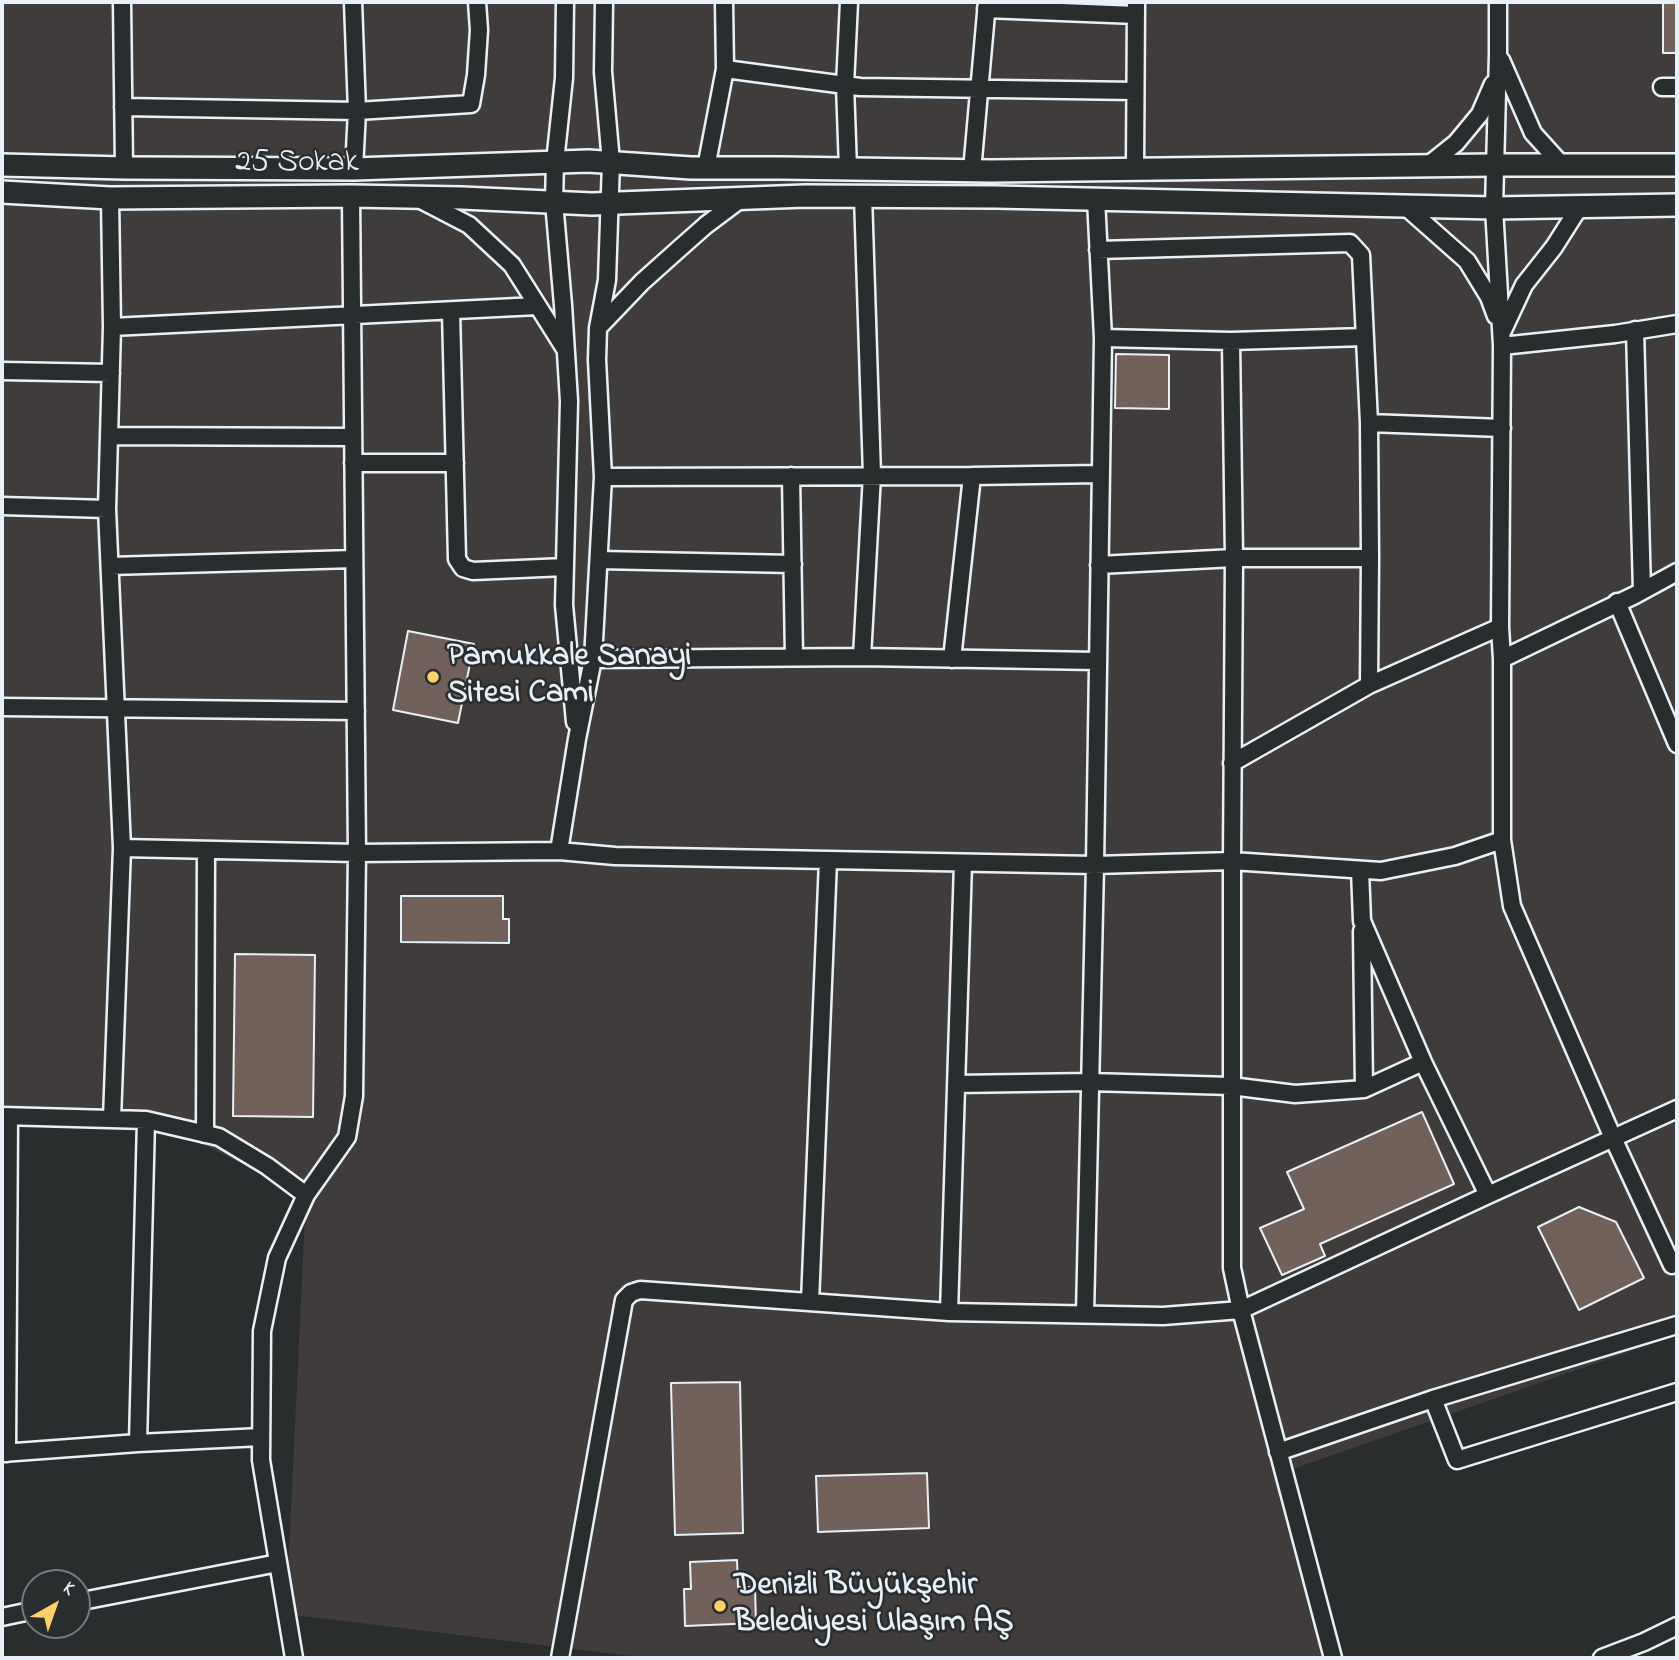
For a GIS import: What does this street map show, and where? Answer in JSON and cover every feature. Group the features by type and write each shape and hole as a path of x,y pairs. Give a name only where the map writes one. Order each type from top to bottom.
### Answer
{"main road":[{"name":"25 Sokak","path":"2,165 355,169 588,161 706,168 972,171 1677,165"},
{"name":"25 Sokak","path":"2,192 110,198 351,196 601,204 805,195 1493,208 1677,205"}],"street":[{"path":"122,2 124,168"},
{"path":"353,2 357,111 355,169"},
{"path":"123,107 357,111 471,104 477,64 477,2"},
{"path":"565,2 564,78 555,162 554,202 564,304 569,401 564,605 577,739"},
{"path":"559,851 593,659 599,560 603,477 597,360 598,328 607,280 601,204 611,162 603,72 604,2"},
{"path":"706,168 725,69 724,2"},
{"path":"848,169 845,85 849,2"},
{"path":"1497,2 1493,208 1502,339 1502,840 1512,906 1613,1138 1672,1265"},
{"path":"972,171 987,6 1136,8 1135,169"},
{"path":"1498,54 1533,133 1562,165"},
{"path":"1426,167 1456,143 1480,114 1494,81 1498,54"},
{"path":"725,69 860,87 1135,91"},
{"path":"294,1658 261,1460 262,1331 277,1258 306,1195 347,1137 354,1096 358,853 351,196"},
{"path":"862,657 872,475 863,196"},
{"path":"415,197 469,226 512,265 566,351"},
{"path":"110,198 112,327 107,509 122,848 112,1119"},
{"path":"598,328 642,282 706,225 742,198"},
{"path":"1084,1314 1095,865 1103,338 1096,199"},
{"path":"1502,339 1524,285 1554,247 1580,206"},
{"path":"1406,207 1467,261 1489,297 1502,339"},
{"path":"1098,250 1350,243 1361,255 1369,423 1369,685"},
{"path":"112,327 537,306"},
{"path":"451,311 457,559 463,568 473,571 565,567"},
{"path":"1502,339 1615,334 1677,324"},
{"path":"1635,330 1642,591"},
{"path":"1103,338 1231,341 1365,337"},
{"path":"1231,341 1234,558 1232,1268 1333,1658"},
{"path":"2,371 111,373"},
{"path":"1369,423 1502,428"},
{"path":"109,436 353,437"},
{"path":"354,463 455,463"},
{"path":"603,477 1100,474"},
{"path":"791,476 794,657"},
{"path":"952,659 972,476"},
{"path":"2,506 107,509"},
{"path":"1099,565 1234,558 1370,558"},
{"path":"110,566 354,559"},
{"path":"599,560 793,564"},
{"path":"1502,659 1677,572"},
{"path":"1617,602 1677,744"},
{"path":"1232,763 1369,685 1500,627"},
{"path":"593,659 862,657 1097,661"},
{"path":"2,707 356,712"},
{"path":"122,848 358,853 559,851 615,856 1095,865 1232,861 1381,871 1455,856 1502,840"},
{"path":"205,1134 206,850"},
{"path":"810,1302 828,860"},
{"path":"949,1312 963,863"},
{"path":"1360,870 1364,1089"},
{"path":"1362,921 1423,1062 1488,1195"},
{"path":"956,1084 1090,1082 1231,1086 1295,1094 1364,1089 1423,1062"},
{"path":"560,1658 624,1300 631,1293 640,1290 949,1312 1163,1316 1241,1310 1677,1109"},
{"path":"261,1437 4,1453 5,1116 146,1120 219,1137 267,1166 306,1195"},
{"path":"138,1443 146,1120"},
{"path":"1278,1452 1433,1399 1677,1325"},
{"path":"1433,1399 1457,1460 1677,1392"},
{"path":"91,1599 278,1563"},
{"path":"2,1617 21,1613"},
{"path":"1602,1658 1677,1626"}],"shaded area":[{"path":"2,2 1677,2 1677,1335 1284,1472 1333,1658 648,1658 286,1614 306,1195 160,1123 2,1117"}],"building":[{"path":"1663,2 1677,2 1677,53 1663,53"},
{"path":"1116,354 1169,355 1169,409 1115,408"},
{"name":"Pamukkale Sanayi Sitesi Cami","path":"408,631 474,644 458,723 393,710"},
{"path":"401,896 503,896 503,919 509,919 509,943 401,942"},
{"path":"235,954 315,955 313,1117 233,1116"},
{"path":"1422,1112 1454,1184 1320,1244 1325,1256 1282,1275 1260,1228 1304,1209 1287,1172"},
{"path":"1579,1207 1616,1222 1644,1278 1579,1310 1538,1227"},
{"path":"740,1382 743,1533 675,1535 671,1383"},
{"path":"927,1473 929,1528 818,1532 816,1476"},
{"name":"Denizli Büyükşehir Belediyesi Ulaşım AŞ","path":"737,1560 738,1587 755,1587 756,1623 685,1626 684,1589 691,1589 690,1562"}],"place":[{"name":"Pamukkale Sanayi Sitesi Cami","path":"433,677"},
{"name":"Denizli Büyükşehir Belediyesi Ulaşım AŞ","path":"720,1606"}]}
